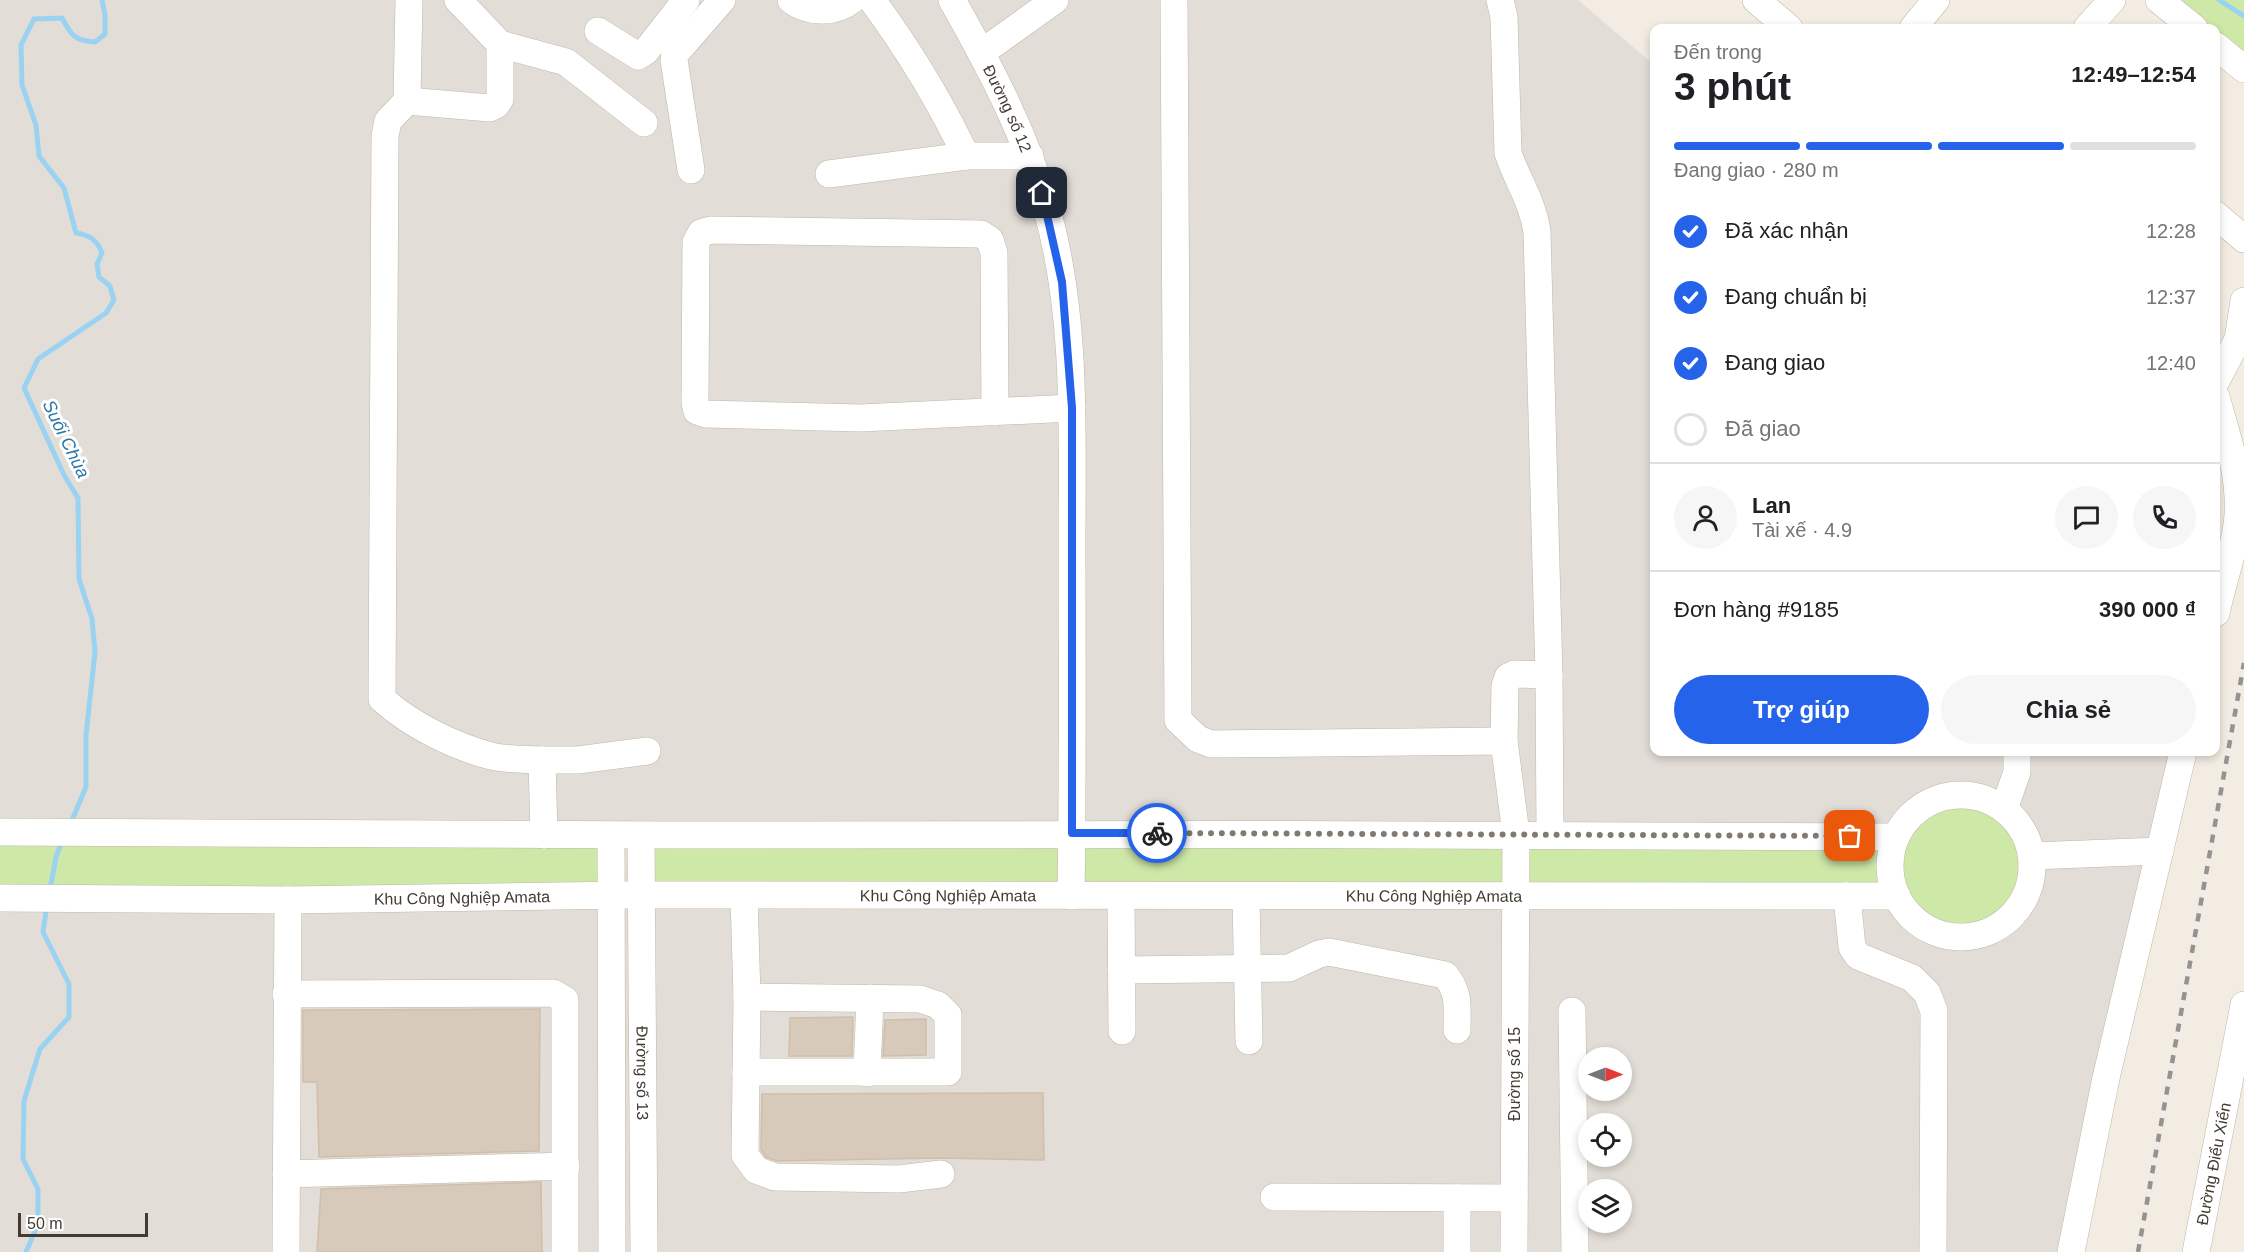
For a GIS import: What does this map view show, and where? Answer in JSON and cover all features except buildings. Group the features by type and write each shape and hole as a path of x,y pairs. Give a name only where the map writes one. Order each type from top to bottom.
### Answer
{"street":[{"path":"409,0 407,101 388,122 385,136 382,699 398,713 440,735 492,756 578,760 647,751"},
{"path":"458,0 500,44 566,62 644,123"},
{"path":"598,32 638,56 646,51 686,0"},
{"path":"691,170 674,60 675,54 722,0"},
{"path":"791,0 808,10 844,6 852,0"},
{"path":"872,0 900,38 950,122 966,156"},
{"name":"Đường số 12","path":"952,0 998,82 1030,156 1047,212 1062,282 1072,408 1071,896"},
{"path":"1174,0 1178,720 1198,739 1211,744 1504,741"},
{"path":"1500,0 1504,17 1508,153 1530,201 1537,232 1549,675 1550,834"},
{"path":"1756,0 1785,24"},
{"path":"1916,24 1936,0"},
{"path":"2091,24 2112,0"},
{"path":"2159,0 2189,24"},
{"path":"981,53 1049,2"},
{"path":"407,101 490,108 496,105 500,99 500,44"},
{"path":"2220,49 2244,69"},
{"path":"829,174 966,156 1030,156"},
{"path":"2220,219 2244,239"},
{"path":"995,411 994,253 990,240 981,234 711,230 701,233 696,242 695,403 697,411 706,414 861,418 1072,408"},
{"path":"2220,373 2238,339 2244,301"},
{"path":"2220,411 2234,458 2238,516 2220,595"},
{"name":"Đường số 15","path":"1514,1252 1516,834 1504,741 1508,677 1514,674 1549,675"},
{"path":"2004,809 2017,772 2017,756"},
{"path":"2071,1252 2106,1078 2182,756"},
{"path":"542,760 544,835"},
{"path":"1965,794 1985,798 2004,809 2022,830 2032,856 2031,879 2024,900 2010,918 1992,930 1970,937 1948,936 1927,928 1910,915 1897,896 1891,877 1891,856 1896,837 1908,819 1924,805 1943,797 1965,794"},
{"path":"0,832 611,836 1072,833 1896,837"},
{"name":"Đường số 13","path":"611,836 612,1252"},
{"name":"Đường số 13","path":"641,836 644,1252"},
{"path":"2032,856 2160,851"},
{"name":"Khu Công Nghiệp Amata","path":"0,898 288,900 612,895 1897,896"},
{"path":"744,896 747,997 745,1155 756,1170 775,1177 899,1179 941,1174"},
{"path":"1122,896 1122,1031"},
{"path":"1847,896 1852,947 1858,956 1912,978 1927,993 1934,1011 1933,1252"},
{"path":"1246,897 1248,1041"},
{"path":"286,1252 288,900"},
{"path":"1121,970 1289,968 1319,954 1329,952 1445,975 1453,984 1458,996 1457,1030"},
{"path":"286,994 553,993 565,1000 565,1252"},
{"path":"746,1072 948,1072 948,1015 938,1005 920,999 747,997"},
{"path":"867,1073 870,998"},
{"name":"Đường Điểu Xiển","path":"2196,1252 2241,1037 2244,1005"},
{"path":"1572,1011 1575,1252"},
{"path":"286,1174 566,1153 611,1139"},
{"path":"566,1196 611,1196"},
{"path":"1274,1197 1514,1198"},
{"path":"1457,1198 1457,1252"}],"shaded area":[{"path":"0,0 1578,0 1650,62 1650,756 2178,756 2067,1252 0,1252"}],"green space":[{"path":"2166,0 2244,0 2244,64 2220,44 2220,24 2195,24"},
{"path":"1961,805 1984,810 1995,815 2004,823 2012,832 2017,843 2022,866 2017,889 2012,900 2004,909 1995,917 1984,922 1961,927 1938,922 1927,917 1918,909 1910,900 1905,889 1900,866 1905,843 1910,832 1918,823 1927,815 1938,810"},
{"path":"0,842 606,846 607,885 289,890 0,887"},
{"path":"1067,843 1066,886 647,885 647,846"},
{"path":"1078,843 1510,844 1510,886 1077,886"},
{"path":"1521,844 1883,845 1881,859 1883,886 1521,886"}],"waterway":[{"name":"Suối Chùa","path":"70,825 86,787 86,735 95,652 92,619 79,579 78,498 64,475 24,388 38,359 106,313 114,300 110,286 99,277 97,264 102,253 100,248 92,239 76,233 64,188 39,156 36,125 22,85 21,45 34,19 62,18 74,36 95,42 105,34 102,0"},
{"path":"2219,0 2244,16"},
{"name":"Suối Chùa","path":"50,890 56,857 62,841"},
{"name":"Suối Chùa","path":"26,1252 38,1224 38,1189 23,1159 24,1101 40,1049 69,1017 69,984 43,932 47,905"}],"railway":[{"path":"2138,1252 2244,663"}],"way so far":[{"path":"1157,833 1850,836"}],"route":[{"path":"1042,193 1062,282 1072,408 1072,833 1157,833"}]}
